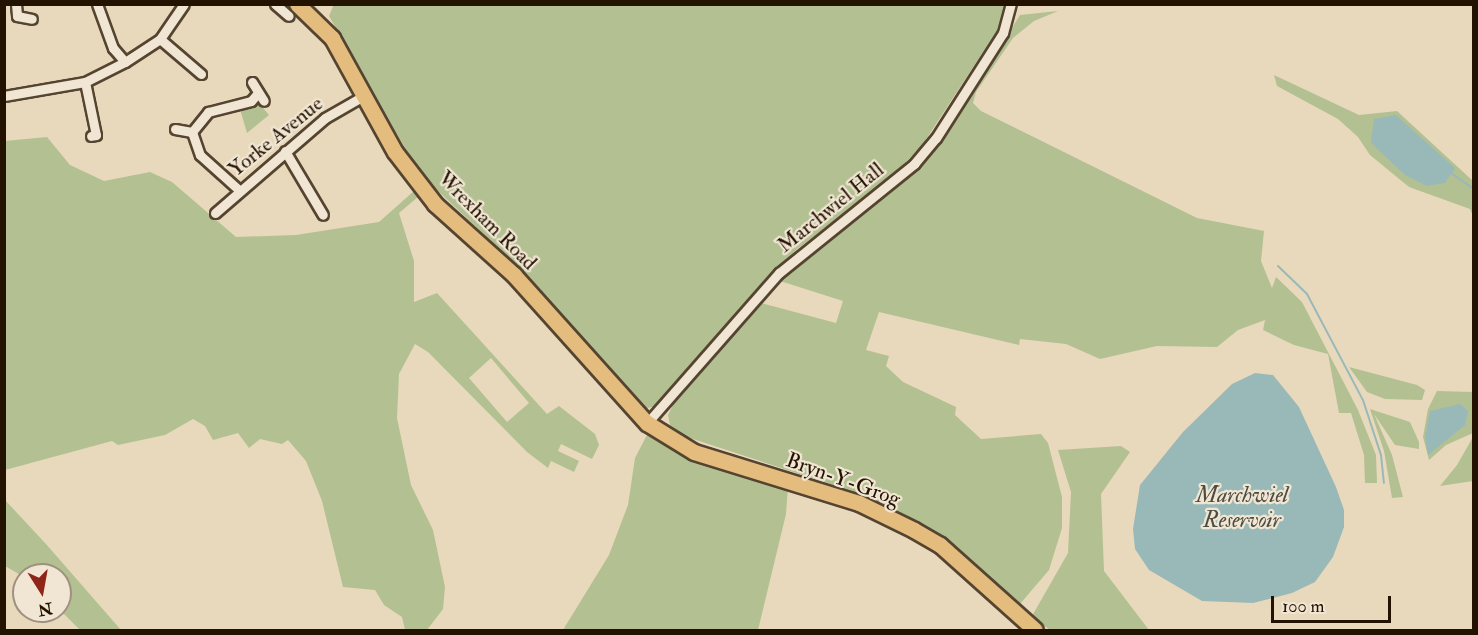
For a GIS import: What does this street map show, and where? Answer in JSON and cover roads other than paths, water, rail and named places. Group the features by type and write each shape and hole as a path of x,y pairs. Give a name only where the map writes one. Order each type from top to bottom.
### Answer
{"main road":[{"name":"Wrexham Road","path":"293,10 332,38 395,152 435,204 514,275 647,423"},
{"name":"Bryn-Y-Grog","path":"647,423 694,453 859,503 914,530 940,545 1035,630"}],"street":[{"path":"16,4 12,16 32,19"},
{"path":"97,4 113,48 125,62"},
{"path":"4,96 85,82 125,62 160,39 184,4"},
{"name":"Marchwiel Hall","path":"647,423 779,273 914,164 936,138 1003,33 1011,4"},
{"path":"270,14 276,5 293,10"},
{"path":"160,39 193,73"},
{"path":"85,82 96,134"},
{"path":"192,132 208,112 261,97 252,82"},
{"name":"Yorke Avenue","path":"215,213 325,118 365,95"},
{"path":"175,129 192,132"},
{"path":"192,132 200,155 239,190"},
{"path":"285,151 307,197 323,215"}],"water":[{"path":"1396,115 1455,168 1445,183 1427,186 1405,175 1371,143 1374,119"},
{"name":"Marchwiel Reservoir","path":"1255,373 1273,375 1299,407 1336,487 1344,510 1344,527 1333,557 1315,582 1292,593 1253,603 1202,601 1149,570 1135,549 1133,529 1140,485 1183,432 1232,384"},
{"path":"1460,404 1468,411 1465,425 1428,455 1425,437 1430,411"}],"waterway":[{"path":"1451,173 1474,189"},
{"path":"1278,266 1307,294 1363,400 1381,455 1384,483"}]}
